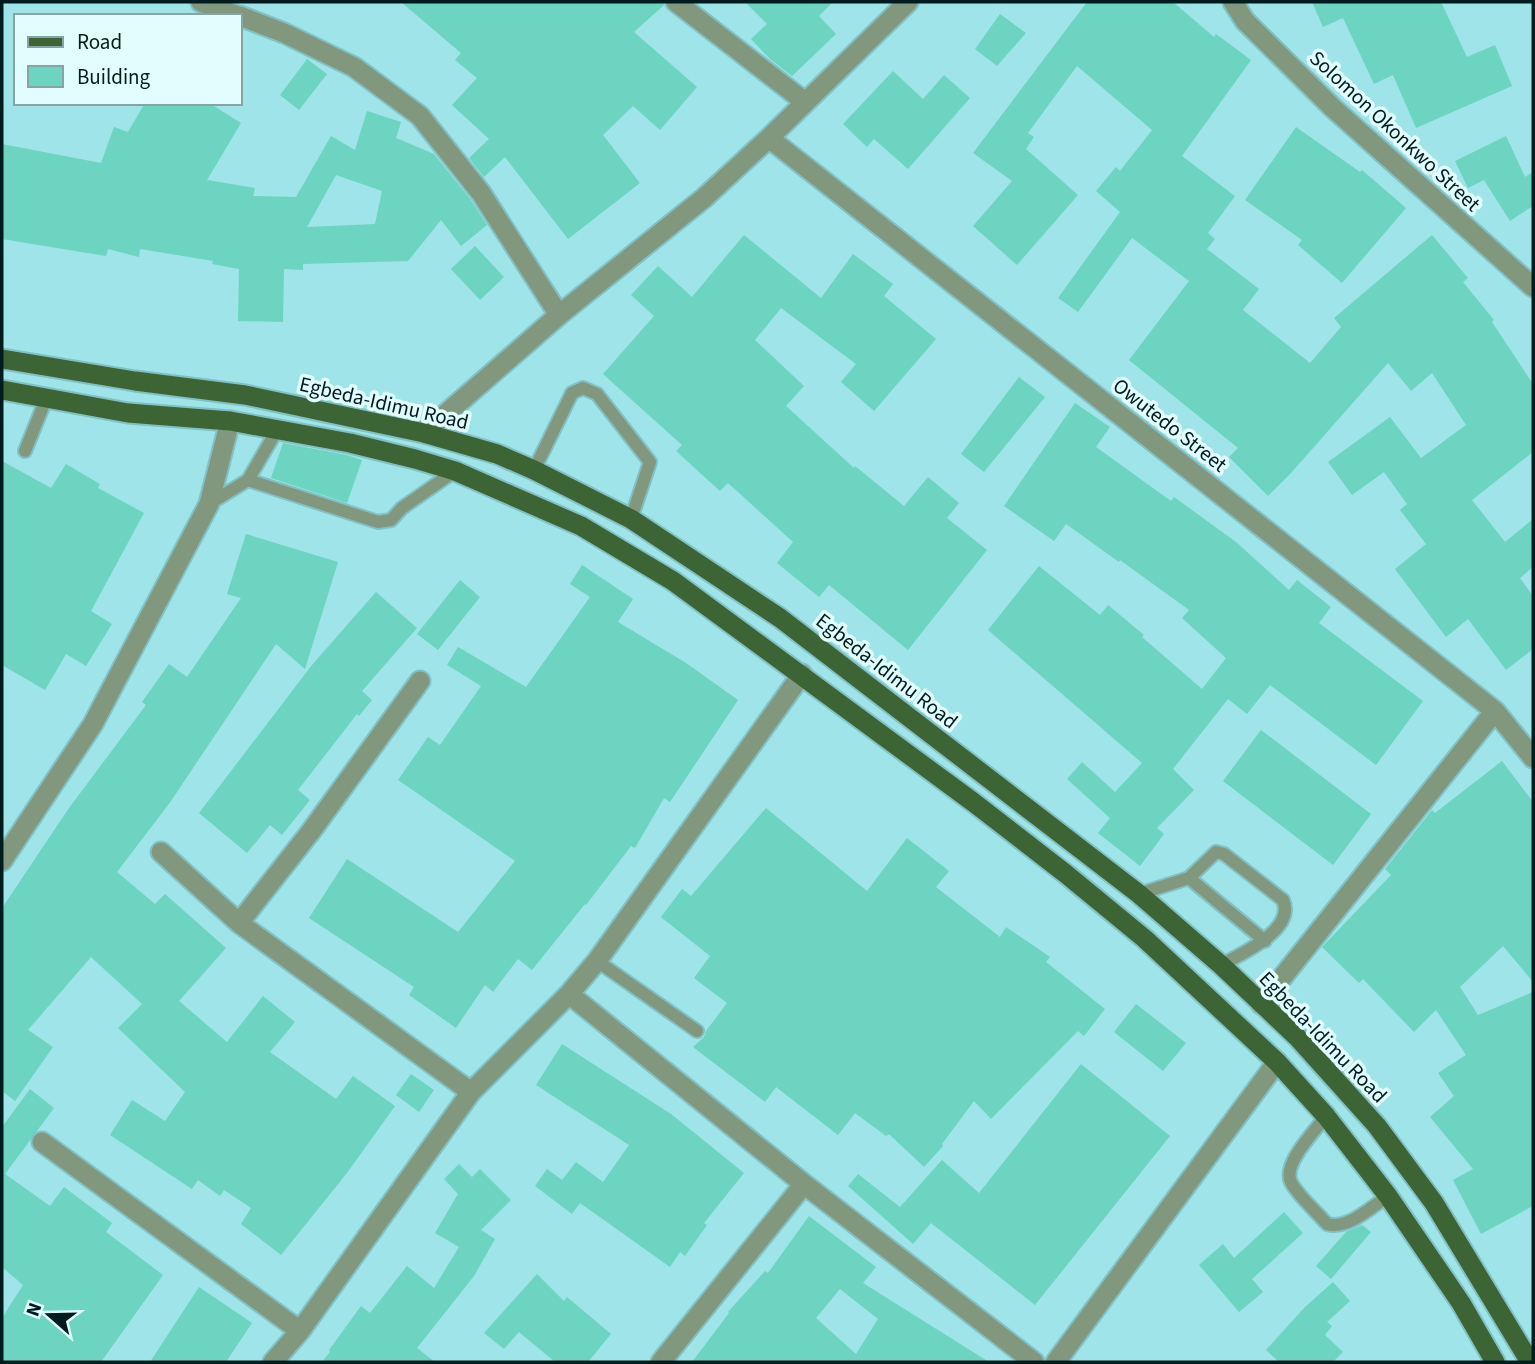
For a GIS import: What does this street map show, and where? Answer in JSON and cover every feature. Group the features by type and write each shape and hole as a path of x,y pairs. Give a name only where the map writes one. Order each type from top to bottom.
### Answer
{"main road":[{"name":"Egbeda-Idimu Road","path":"2,359 135,382 245,395 424,433 497,454 631,519 780,618 1139,894 1221,965 1297,1037 1377,1126 1434,1203 1530,1362"},
{"path":"128,413 135,382"},
{"path":"2,390 128,413 230,421 350,443 456,471 581,526 673,581 802,674 1076,882 1145,939 1277,1062 1326,1116 1388,1196 1461,1303 1495,1362"}],"street":[{"path":"201,2 234,14"},
{"path":"676,2 805,102"},
{"path":"424,433 559,315 704,198 908,2"},
{"name":"Solomon Okonkwo Street","path":"1233,2 1245,20 1332,108 1533,287"},
{"path":"242,17 284,33 354,67 420,116 481,193 559,315"},
{"name":"Owutedo Street","path":"769,138 1495,711 1533,758"},
{"path":"2,861 93,724 209,504 230,421"},
{"path":"273,1362 300,1331 471,1091 569,994 597,961 802,674"},
{"path":"239,923 312,830 420,681"},
{"path":"1261,1004 1495,711"},
{"path":"161,852 239,923 471,1091"},
{"path":"569,994 804,1184 1034,1362"},
{"path":"1056,1362 1277,1062"},
{"path":"42,1142 300,1331"},
{"path":"662,1362 804,1184"}],"lane":[{"path":"534,470 572,393 583,388 597,394 650,462 631,519"},
{"path":"25,451 46,399"},
{"path":"209,504 248,480 277,430"},
{"path":"248,480 378,522 391,520 402,508 456,471"},
{"path":"1139,894 1189,878 1216,852 1224,854 1283,900 1286,906 1284,916 1265,941 1221,965"},
{"path":"1189,878 1265,941"},
{"path":"597,961 697,1031"},
{"path":"1326,1116 1291,1162 1291,1182 1327,1224 1335,1226 1344,1225 1388,1196"}],"building":[{"path":"401,2 664,2 664,5 634,32 697,87 660,130 633,106 603,135 640,183 568,239 505,157 484,177 469,158 489,139 452,105 477,78 455,60 461,53"},
{"path":"745,2 833,2 819,16 836,34 792,76 770,59 751,39 767,24"},
{"path":"1087,2 1173,2 1214,37 1216,34 1251,60 1182,156 1235,196 1208,233 1215,239 1207,249 1259,289 1243,310 1310,363 1341,327 1334,318 1432,235 1468,278 1463,282 1494,320 1492,322 1533,384 1533,452 1472,500 1505,542 1533,519 1533,567 1520,578 1533,596 1533,649 1506,670 1468,619 1446,637 1395,569 1426,544 1400,510 1407,504 1384,472 1352,495 1328,462 1390,417 1421,458 1466,425 1432,373 1411,391 1388,363 1268,496 1229,457 1238,448 1129,360 1189,281 1132,238 1078,312 1058,298 1120,212 1096,191 1116,167 1120,171 1152,130 1077,66 1028,133 1034,137 1026,149 1078,195 1017,265 973,226 1012,181 973,153"},
{"path":"1312,2 1441,2 1467,57 1495,45 1512,86 1416,128 1393,75 1374,84 1343,18 1323,27"},
{"path":"1000,14 1026,33 997,66 975,49"},
{"path":"307,59 327,74 299,110 280,95"},
{"path":"893,71 923,99 944,75 970,98 908,169 874,139 867,147 843,124"},
{"path":"144,105 212,105 241,123 207,180 255,188 253,196 296,197 331,136 355,150 367,111 401,122 396,138 434,154 471,200 487,225 461,246 441,220 408,261 303,264 303,270 284,269 283,322 238,321 239,269 212,264 213,261 140,249 139,257 108,249 106,256 2,239 2,144 101,163 114,127 128,132","holes":["336,175 382,191 375,224 307,227"]},
{"path":"1296,127 1360,172 1362,170 1406,208 1342,283 1298,245 1302,240 1245,200"},
{"path":"1506,136 1525,177 1533,172 1533,206 1510,221 1484,180 1468,188 1455,161"},
{"path":"744,235 821,298 853,254 893,284 884,296 936,339 874,411 841,382 856,364 781,308 755,340 804,386 786,406 854,468 855,466 904,506 928,477 959,503 947,518 987,550 908,650 829,585 819,597 777,563 793,542 728,483 720,491 676,451 682,445 603,374 654,316 631,295 658,266 692,297"},
{"path":"475,246 504,277 480,300 451,269"},
{"path":"1019,377 1045,397 984,472 961,454"},
{"path":"1075,403 1110,427 1096,447 1171,501 1174,497 1236,542 1289,590 1297,580 1331,607 1319,623 1423,701 1376,765 1270,685 1247,714 1228,699 1173,769 1194,790 1157,828 1164,834 1140,866 1098,833 1110,818 1067,779 1082,762 1115,792 1142,763 988,630 1039,566 1100,615 1108,605 1202,689 1226,658 1182,618 1189,610 1120,560 1119,562 1066,524 1054,541 1004,506"},
{"path":"283,443 362,460 347,503 271,478"},
{"path":"2,461 51,488 66,464 100,484 98,488 144,513 91,611 112,624 86,666 66,654 45,690 2,665"},
{"path":"246,534 338,562 305,669 276,644 171,801 117,872 155,904 165,894 226,948 179,1001 227,1042 263,996 295,1022 270,1052 336,1099 353,1076 395,1106 347,1173 281,1255 241,1224 251,1208 224,1190 220,1196 198,1180 192,1189 110,1135 132,1100 165,1121 185,1092 118,1028 142,1004 91,957 28,1030 53,1047 15,1101 2,1091 2,908 69,808 146,705 142,702 169,664 187,677 241,598 227,594"},
{"path":"582,565 633,599 618,622 686,663 738,700 670,802 664,798 635,848 631,846 532,970 518,959 493,992 485,985 456,1028 409,995 414,987 309,918 347,859 458,932 515,861 398,780 428,737 440,745 481,686 447,665 458,647 526,687 590,597 570,584"},
{"path":"460,580 480,597 438,650 417,634"},
{"path":"376,592 417,628 362,691 372,700 359,716 357,714 298,790 310,800 282,835 270,825 247,853 199,813 312,665"},
{"path":"1261,730 1371,814 1333,865 1223,781"},
{"path":"1502,761 1533,802 1533,982 1503,946 1460,987 1478,1015 1533,992 1533,1206 1481,1234 1453,1180 1473,1169 1430,1117 1454,1096 1438,1073 1466,1055 1436,1010 1414,1032 1363,979 1359,983 1322,947 1391,875 1385,869 1432,810 1435,813"},
{"path":"766,808 867,891 907,838 949,871 936,887 1000,937 1006,927 1050,957 1046,962 1105,1009 1084,1036 1078,1031 991,1119 974,1101 943,1146 924,1167 889,1134 886,1136 855,1113 838,1135 776,1087 765,1102 693,1047 704,1037 727,1003 694,978 710,956 661,917 682,889 691,896"},
{"path":"1136,1004 1186,1043 1163,1071 1114,1032"},
{"path":"562,1044 671,1114 744,1173 704,1223 707,1225 685,1256 680,1252 670,1267 580,1203 572,1214 535,1186 547,1169 562,1180 576,1162 603,1182 629,1145 536,1085"},
{"path":"1081,1064 1170,1136 1035,1305 931,1223 913,1244 848,1186 858,1174 900,1207 942,1160 979,1193"},
{"path":"411,1074 434,1090 419,1112 396,1095"},
{"path":"30,1089 54,1108 5,1174 50,1206 64,1187 112,1223 106,1232 163,1275 101,1362 2,1362 2,1318 23,1285 2,1267 2,1127"},
{"path":"459,1164 472,1177 480,1169 511,1200 481,1230 495,1239 474,1276 417,1348 435,1362 322,1362 361,1306 370,1313 407,1266 434,1288 459,1247 435,1233 458,1194 444,1179"},
{"path":"1284,1212 1303,1233 1252,1279 1263,1292 1239,1312 1199,1265 1223,1244 1234,1258"},
{"path":"809,1216 876,1267 863,1283 989,1362 692,1362 728,1312 765,1271 768,1273","holes":["840,1289 878,1319 856,1354 816,1318"]},
{"path":"1362,1225 1371,1232 1331,1279 1316,1266 1346,1232"},
{"path":"537,1274 564,1301 567,1297 611,1334 588,1362 555,1362 519,1332 504,1349 484,1333"},
{"path":"1333,1282 1350,1301 1327,1322 1332,1326 1325,1335 1343,1352 1333,1362 1279,1362 1266,1350 1305,1307"},
{"path":"199,1287 252,1323 226,1362 150,1362"}]}
